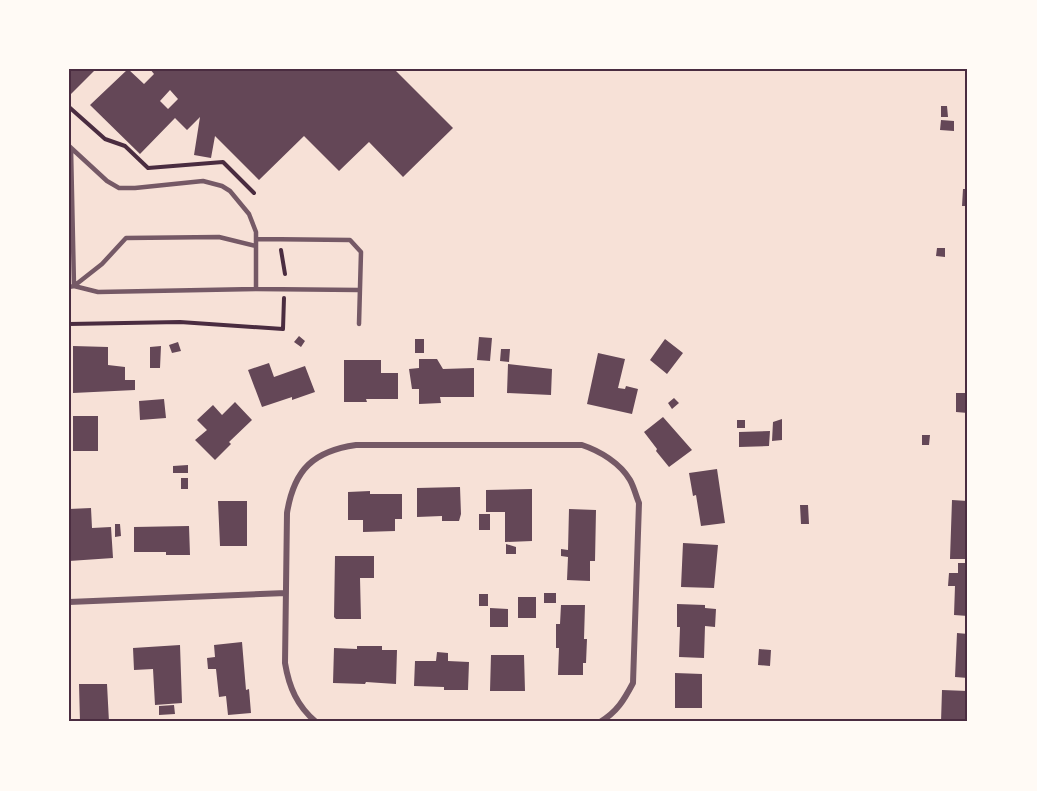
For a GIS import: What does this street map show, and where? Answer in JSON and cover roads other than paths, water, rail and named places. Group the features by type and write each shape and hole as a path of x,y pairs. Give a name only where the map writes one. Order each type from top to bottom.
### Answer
{"street":[{"path":"316,722 299,705 288,680 285,663 287,513 295,482 304,468 322,454 336,448 356,445 582,446 597,450 611,459 630,479 639,503 633,683 622,704 612,716 600,722"},
{"path":"69,602 286,593"}],"lane":[{"path":"70,147 107,181 119,188 203,181 222,186 230,191 249,214 256,232 256,289"},
{"path":"70,147 72,287"},
{"path":"72,287 102,264 126,238 219,237 256,246"},
{"path":"256,239 350,240 361,252 359,324"},
{"path":"72,287 98,292 359,290"}]}
